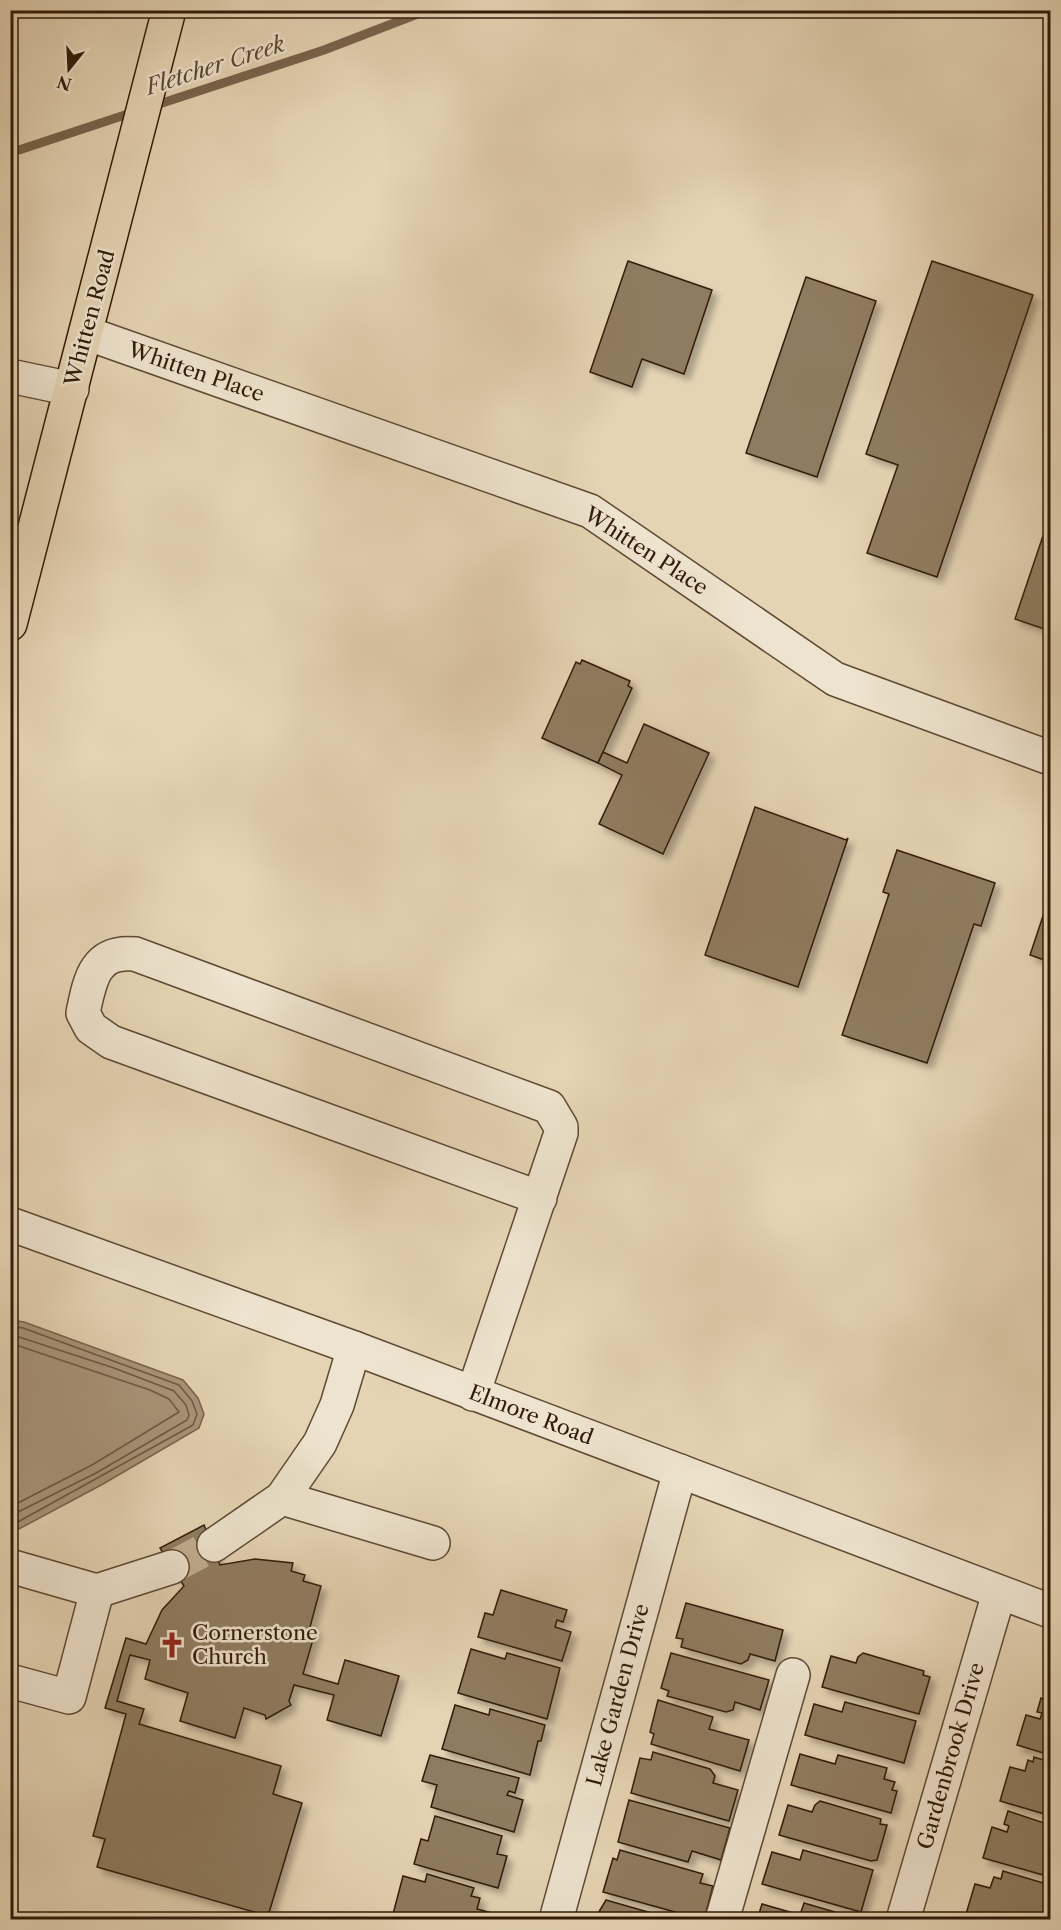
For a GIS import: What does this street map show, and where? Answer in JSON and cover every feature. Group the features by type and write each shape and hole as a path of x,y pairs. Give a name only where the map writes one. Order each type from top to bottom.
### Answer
{"main road":[{"name":"Whitten Road","path":"10,624 169,10"}],"street":[{"name":"Whitten Place","path":"86,333 590,511 835,679 1050,758"},
{"path":"10,376 72,389"},
{"path":"473,1394 540,1198 561,1133 561,1127 549,1107 135,954 119,952 107,956 95,972 83,1013 91,1028 111,1042 540,1198"},
{"name":"Elmore Road","path":"10,1224 354,1348 1050,1611"},
{"path":"214,1545 282,1498 320,1443 337,1405 354,1348"},
{"name":"Lake Garden Drive","path":"556,1920 680,1471"},
{"path":"282,1498 433,1543"},
{"path":"11,1570 97,1591 172,1567"},
{"path":"10,1681 69,1697 97,1591"},
{"name":"Gardenbrook Drive","path":"903,1920 999,1593"},
{"path":"722,1920 793,1675"}],"water":[{"path":"11,1320 24,1322 183,1380 198,1398 204,1414 199,1428 103,1484 17,1530 11,1529"}],"building":[{"path":"628,261 712,290 684,374 642,359 632,387 590,372"},
{"path":"932,261 1033,295 937,577 867,553 898,465 866,454"},
{"path":"806,277 876,301 817,477 746,453"},
{"path":"1050,515 1050,631 1015,619"},
{"path":"582,660 630,681 628,686 632,688 598,763 542,738 576,662 580,664"},
{"path":"644,724 709,753 663,854 599,824 622,775 598,763 603,752 627,763"},
{"path":"755,807 846,840 848,838 798,987 705,955"},
{"path":"897,850 995,883 981,926 974,924 927,1063 842,1035 889,894 883,892"},
{"path":"1047,904 1050,906 1050,962 1030,955"},
{"path":"204,1525 220,1565 255,1559 293,1563 291,1571 305,1575 303,1581 321,1586 310,1627 316,1629 303,1674 338,1684 345,1660 399,1676 381,1736 327,1720 334,1695 294,1685 289,1701 291,1705 266,1719 265,1715 244,1708 235,1738 180,1721 188,1693 145,1679 150,1660 130,1655 117,1701 144,1709 139,1724 281,1766 273,1794 302,1803 268,1916 97,1867 105,1839 93,1836 126,1714 105,1708 126,1638 146,1644 162,1610 184,1586 160,1548"},
{"path":"501,1590 567,1610 563,1622 557,1620 555,1627 571,1632 562,1661 478,1637 485,1613 493,1615"},
{"path":"686,1603 783,1630 775,1661 750,1654 748,1660 741,1664 681,1647 683,1639 676,1638"},
{"path":"471,1649 505,1659 507,1653 560,1668 547,1719 458,1693"},
{"path":"671,1653 769,1680 760,1710 735,1702 733,1710 726,1712 667,1696 669,1691 661,1688"},
{"path":"863,1653 924,1671 923,1675 930,1677 919,1714 822,1687 831,1656 856,1663 858,1657"},
{"path":"1041,1698 1050,1702 1050,1755 1017,1745 1026,1715 1040,1719 1042,1713 1037,1712"},
{"path":"658,1700 713,1717 709,1729 749,1740 740,1771 651,1744 654,1734 650,1732"},
{"path":"845,1702 916,1721 904,1763 805,1735 814,1704 842,1712"},
{"path":"455,1705 489,1715 490,1709 545,1725 541,1741 538,1741 530,1775 442,1749"},
{"path":"653,1752 710,1769 715,1776 713,1783 738,1790 729,1821 631,1793 640,1758 651,1760"},
{"path":"800,1754 835,1764 838,1755 887,1768 884,1779 895,1782 892,1790 897,1791 891,1813 791,1785"},
{"path":"430,1755 519,1778 515,1793 509,1791 507,1795 523,1800 514,1832 431,1807 437,1785 422,1781"},
{"path":"1034,1757 1050,1762 1048,1815 1000,1801 1010,1767 1025,1771 1028,1760 1033,1762"},
{"path":"629,1800 730,1828 721,1860 692,1851 688,1862 618,1842"},
{"path":"820,1801 881,1819 880,1824 887,1825 877,1860 871,1861 779,1835 788,1805 812,1812"},
{"path":"1008,1811 1050,1825 1050,1877 983,1858 992,1827 1007,1832 1009,1826 1004,1824"},
{"path":"435,1816 502,1836 497,1854 507,1856 498,1888 414,1864 421,1839 428,1841"},
{"path":"620,1850 703,1874 700,1883 713,1886 704,1920 603,1892 613,1858 617,1860"},
{"path":"803,1850 873,1870 861,1912 762,1884 772,1852 800,1860"},
{"path":"1003,1871 1050,1885 1050,1920 984,1920 966,1914 975,1884 990,1888 994,1877 1001,1879"},
{"path":"427,1874 474,1888 471,1896 480,1898 477,1909 492,1913 490,1920 392,1918 403,1876 425,1882"},
{"path":"606,1900 676,1920 594,1920"},
{"path":"804,1903 859,1919 757,1920 762,1904 800,1915"}],"waterway":[{"name":"Fletcher Creek","path":"150,107 324,50 428,10"},
{"name":"Fletcher Creek","path":"10,150 19,150 134,112"}],"tunnel":[{"path":"172,1567 214,1545"}],"place":[{"name":"Cornerstone Church","path":"172,1645"}]}
